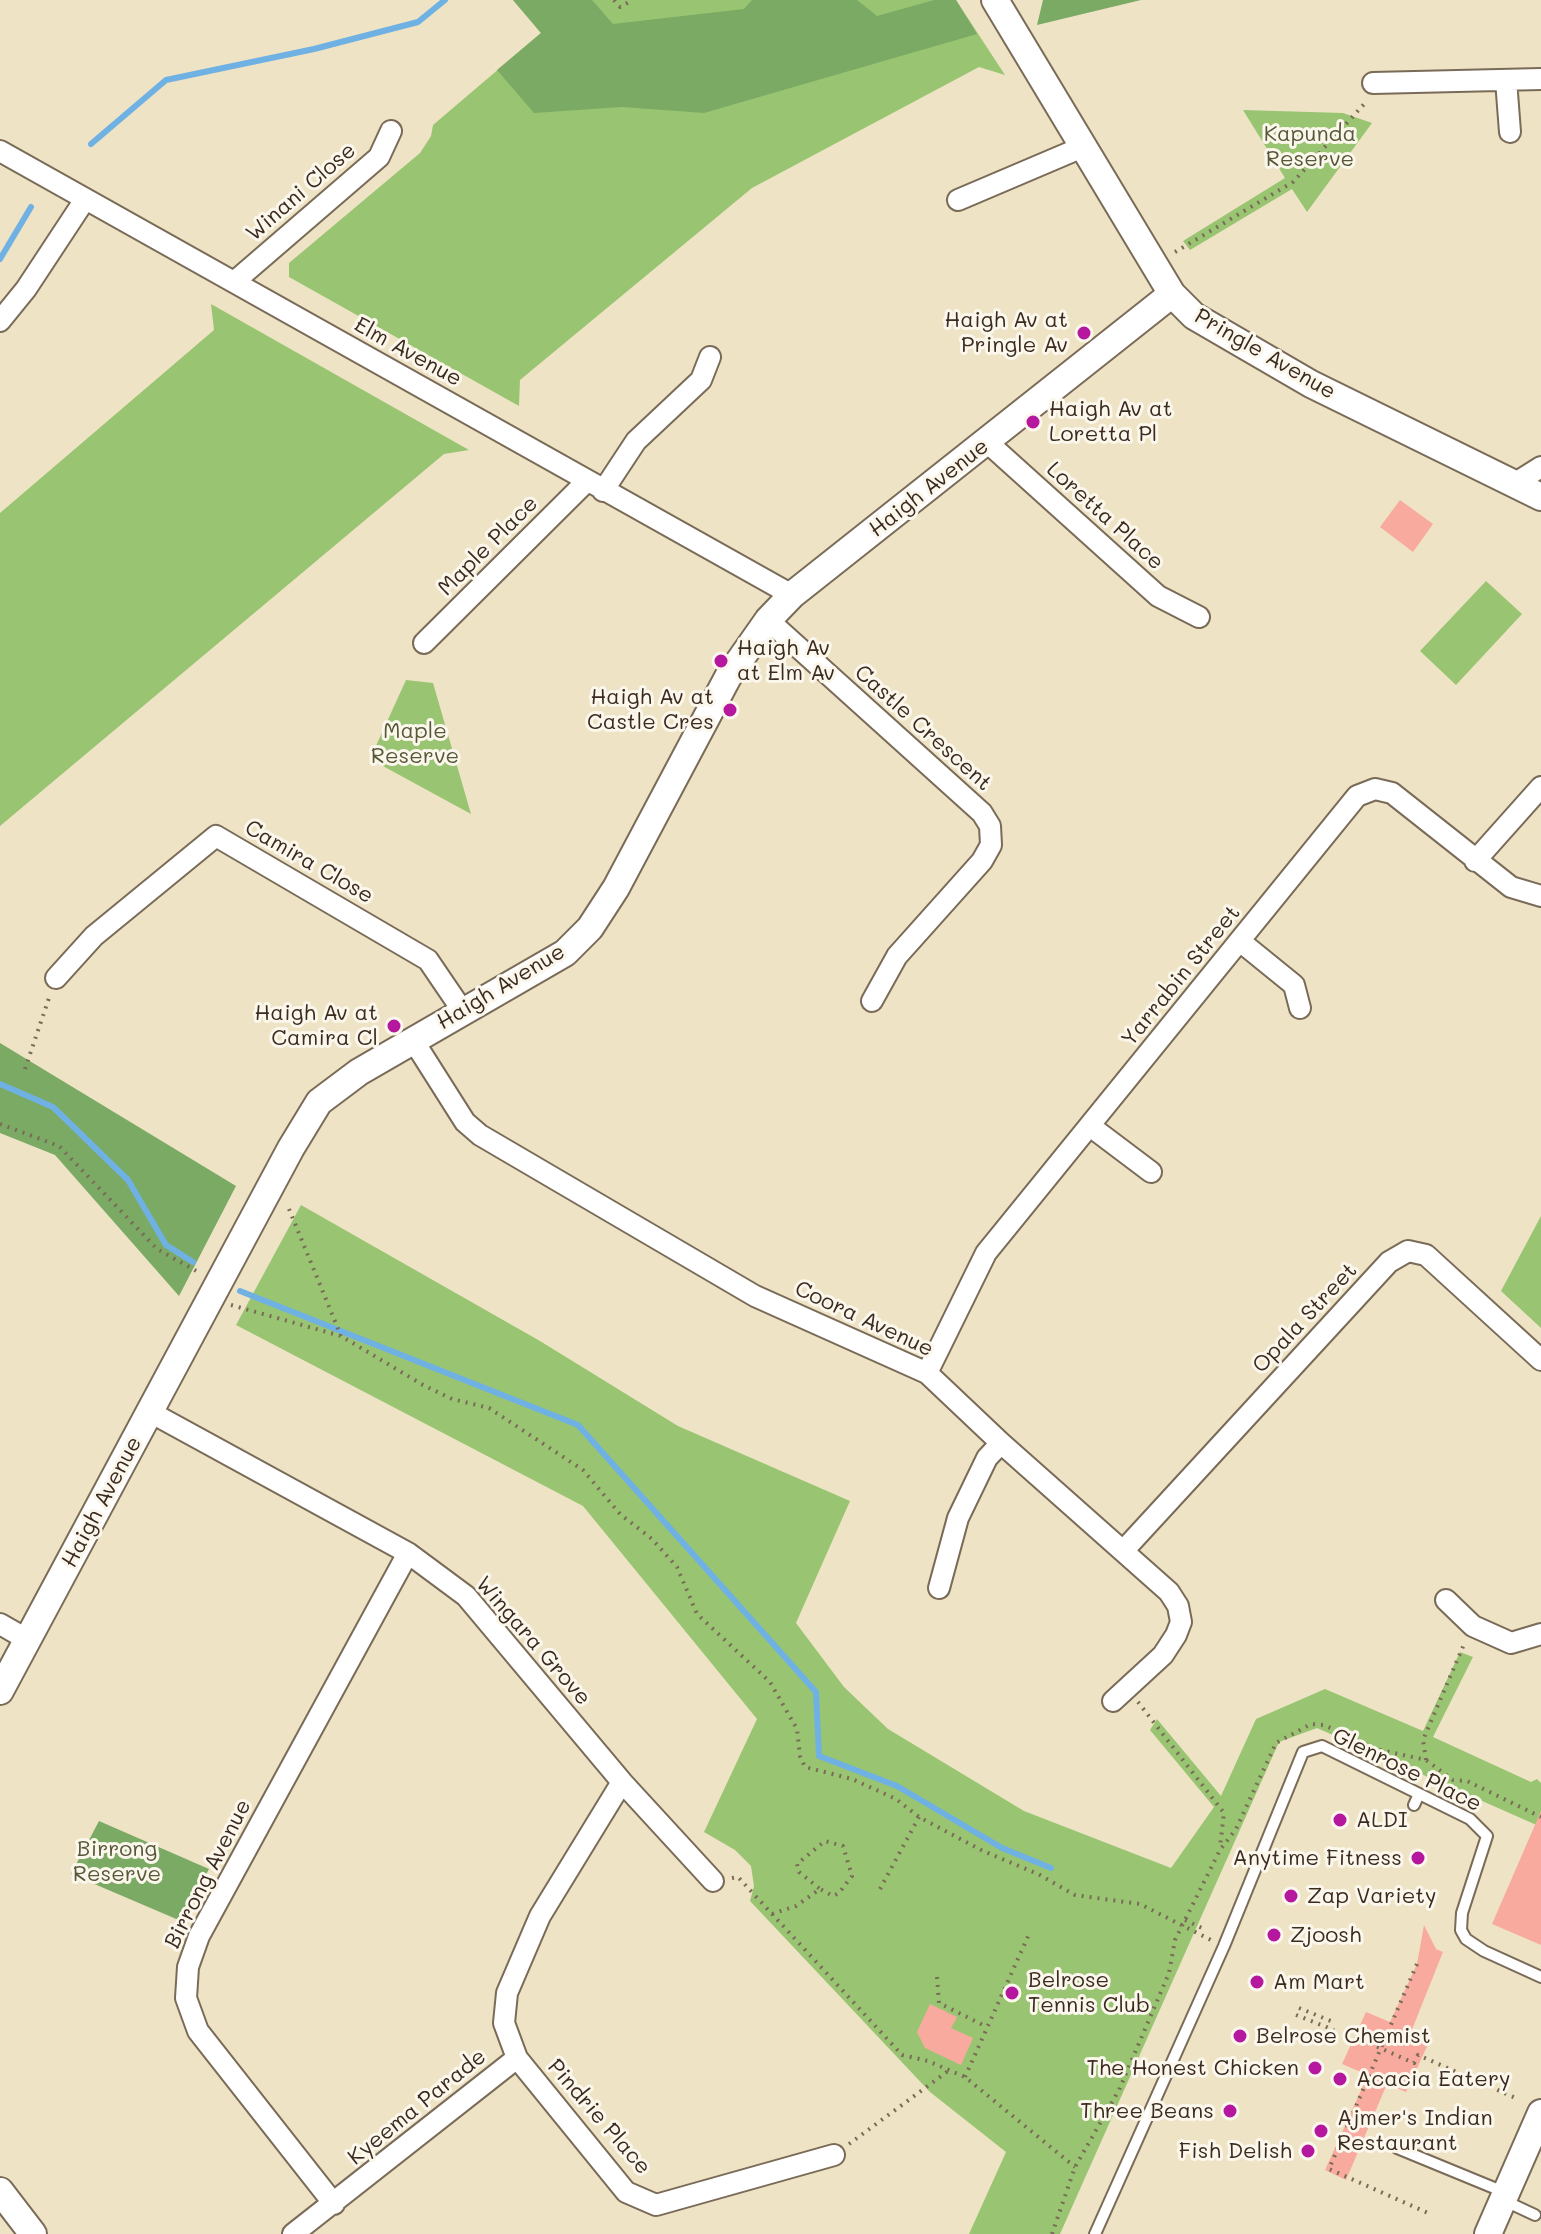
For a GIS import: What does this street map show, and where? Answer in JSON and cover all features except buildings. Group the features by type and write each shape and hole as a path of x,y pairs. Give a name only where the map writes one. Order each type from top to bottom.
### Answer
{"street":[{"name":"Pringle Avenue","path":"995,0 1172,294 1194,316 1311,384 1541,497"},
{"path":"1373,83 1541,79"},
{"path":"1506,80 1510,132"},
{"name":"Winani Close","path":"234,282 379,157 391,131"},
{"path":"958,200 1085,146"},
{"name":"Elm Avenue","path":"0,151 84,201 792,595"},
{"path":"0,321 26,289 84,201"},
{"name":"Haigh Avenue","path":"0,1691 291,1148 319,1102 331,1090 462,1010 565,953 590,928 616,888 728,677 768,620 792,595 1172,294"},
{"name":"Maple Place","path":"424,643 594,486 636,441 701,380 710,357"},
{"name":"Loretta Place","path":"987,442 1158,596 1199,617"},
{"path":"1514,484 1541,467"},
{"name":"Castle Crescent","path":"768,620 982,813 990,826 991,845 982,861 897,956 872,1001"},
{"path":"1475,861 1541,787"},
{"name":"Yarrabin Street","path":"927,1373 986,1253 1357,796 1375,789 1392,793 1511,887 1541,896"},
{"name":"Camira Close","path":"56,978 94,936 216,836 428,960 462,1010"},
{"path":"1241,942 1294,985 1300,1008"},
{"name":"Coora Avenue","path":"413,1040 465,1122 480,1135 755,1296 927,1373 1001,1443 1124,1550 1169,1592 1178,1606 1181,1622 1163,1655 1120,1694"},
{"path":"1090,1126 1151,1172"},
{"name":"Opala Street","path":"1124,1550 1389,1262 1408,1251 1426,1255 1541,1360"},
{"name":"Wingara Grove","path":"150,1412 408,1553 466,1596 622,1782 713,1881"},
{"path":"939,1588 958,1518 987,1458 1001,1443"},
{"name":"Birrong Avenue","path":"334,2204 198,2031 186,1998 188,1967 199,1936 408,1553"},
{"path":"1446,1600 1473,1626 1511,1643 1541,1634"},
{"path":"0,1624 28,1640"},
{"name":"Kyeema Parade","path":"293,2234 517,2058 504,2023 507,1993 540,1916 622,1782"},
{"name":"Pindrie Place","path":"517,2058 626,2192 656,2205 834,2155"},
{"path":"1488,2234 1541,2113"},
{"path":"0,2191 33,2234"}],"lane":[{"name":"Glenrose Place","path":"1095,2234 1224,1946 1303,1752 1322,1746 1417,1799 1470,1819 1487,1836 1462,1913 1461,1930 1466,1939 1541,1977"},
{"path":"1397,2148 1504,2196 1535,2215"}],"path":[{"path":"614,0 620,7 633,0"},
{"path":"1175,252 1293,182 1363,108 1373,83"},
{"path":"25,1069 56,978"},
{"path":"0,1124 59,1146 157,1249 216,1292 341,1336 423,1385 452,1399 489,1408 583,1470 620,1514 652,1539 677,1567 697,1614 770,1682 797,1729 805,1767 852,1779 896,1799 919,1817 1075,1895 1140,1904 1206,1930"},
{"path":"289,1209 341,1336"},
{"path":"1426,1760 1423,1740 1473,1626"},
{"path":"1052,2234 1075,2167 1119,2090 1169,1973 1175,1940 1220,1850 1224,1813 1120,1694"},
{"path":"880,1889 919,1817"},
{"path":"825,1841 843,1846 852,1876 833,1896 820,1889 799,1872 797,1864 825,1841"},
{"path":"713,1881 738,1877 902,2055 965,2077 1075,2167"},
{"path":"772,1914 796,1906 820,1889"},
{"path":"1184,1923 1224,1946"},
{"path":"965,2077 1030,1932"},
{"path":"1417,1964 1329,2169 1428,2213"},
{"path":"937,1977 939,2003 987,2027"},
{"path":"1299,2008 1336,2023"},
{"path":"1296,2015 1334,2030"},
{"path":"1355,2037 1414,2063 1418,2055 1518,2099"},
{"path":"834,2155 948,2070"}],"green space":[{"path":"513,0 956,0 1005,75 979,67 752,188 520,380 519,406 289,277 289,263 420,153 431,136 433,125 541,33"},
{"path":"513,0 592,0 613,24 744,9 752,0 857,0 877,16 934,0 956,0 977,34 704,113 622,107 534,113 497,70 541,33"},
{"path":"1043,0 1141,0 1037,25"},
{"name":"Kapunda Reserve","path":"1243,110 1343,113 1372,123 1307,212 1292,189 1190,250 1183,241 1285,178"},
{"path":"211,304 469,450 444,454 0,826 0,513 214,330"},
{"path":"1486,581 1522,614 1456,685 1420,651"},
{"name":"Maple Reserve","path":"406,680 433,683 471,814 370,759"},
{"path":"0,1043 236,1186 179,1296 55,1155 0,1133"},
{"path":"301,1205 540,1341 678,1426 850,1501 796,1623 844,1687 888,1729 1024,1811 1171,1868 1214,1807 1150,1730 1157,1719 1221,1796 1256,1719 1325,1689 1423,1731 1460,1652 1473,1657 1433,1737 1531,1782 1537,1779 1541,1783 1541,1827 1317,1728 1279,1742 1060,2234 969,2234 1006,2152 930,2092 750,1901 754,1886 751,1866 735,1850 704,1832 757,1719 583,1506 236,1325"},
{"path":"1541,1216 1541,1328 1501,1291"},
{"name":"Birrong Reserve","path":"99,1821 209,1869 181,1921 71,1874"}],"waterway":[{"path":"91,144 166,80 314,49 418,22 445,0"},
{"path":"0,259 31,207"},
{"path":"0,1084 53,1107 128,1180 166,1245 193,1262"},
{"path":"240,1291 578,1425 816,1692 819,1756 897,1786 1002,1848 1051,1868"}],"place":[{"name":"Haigh Av at Pringle Av","path":"1084,333"},
{"name":"Haigh Av at Loretta Pl","path":"1033,422"},
{"name":"Haigh Av at Elm Av","path":"721,661"},
{"name":"Haigh Av at Castle Cres","path":"730,710"},
{"name":"Haigh Av at Camira Cl","path":"394,1026"},
{"name":"ALDI","path":"1340,1820"},
{"name":"Anytime Fitness","path":"1418,1858"},
{"name":"Zap Variety","path":"1291,1896"},
{"name":"Zjoosh","path":"1274,1935"},
{"name":"Am Mart","path":"1257,1982"},
{"name":"Belrose Tennis Club","path":"1012,1993"},
{"name":"Belrose Chemist","path":"1240,2036"},
{"name":"The Honest Chicken","path":"1315,2068"},
{"name":"Acacia Eatery","path":"1340,2079"},
{"name":"Three Beans","path":"1230,2111"},
{"name":"Ajmer's Indian Restaurant","path":"1321,2131"},
{"name":"Fish Delish","path":"1308,2151"}]}
